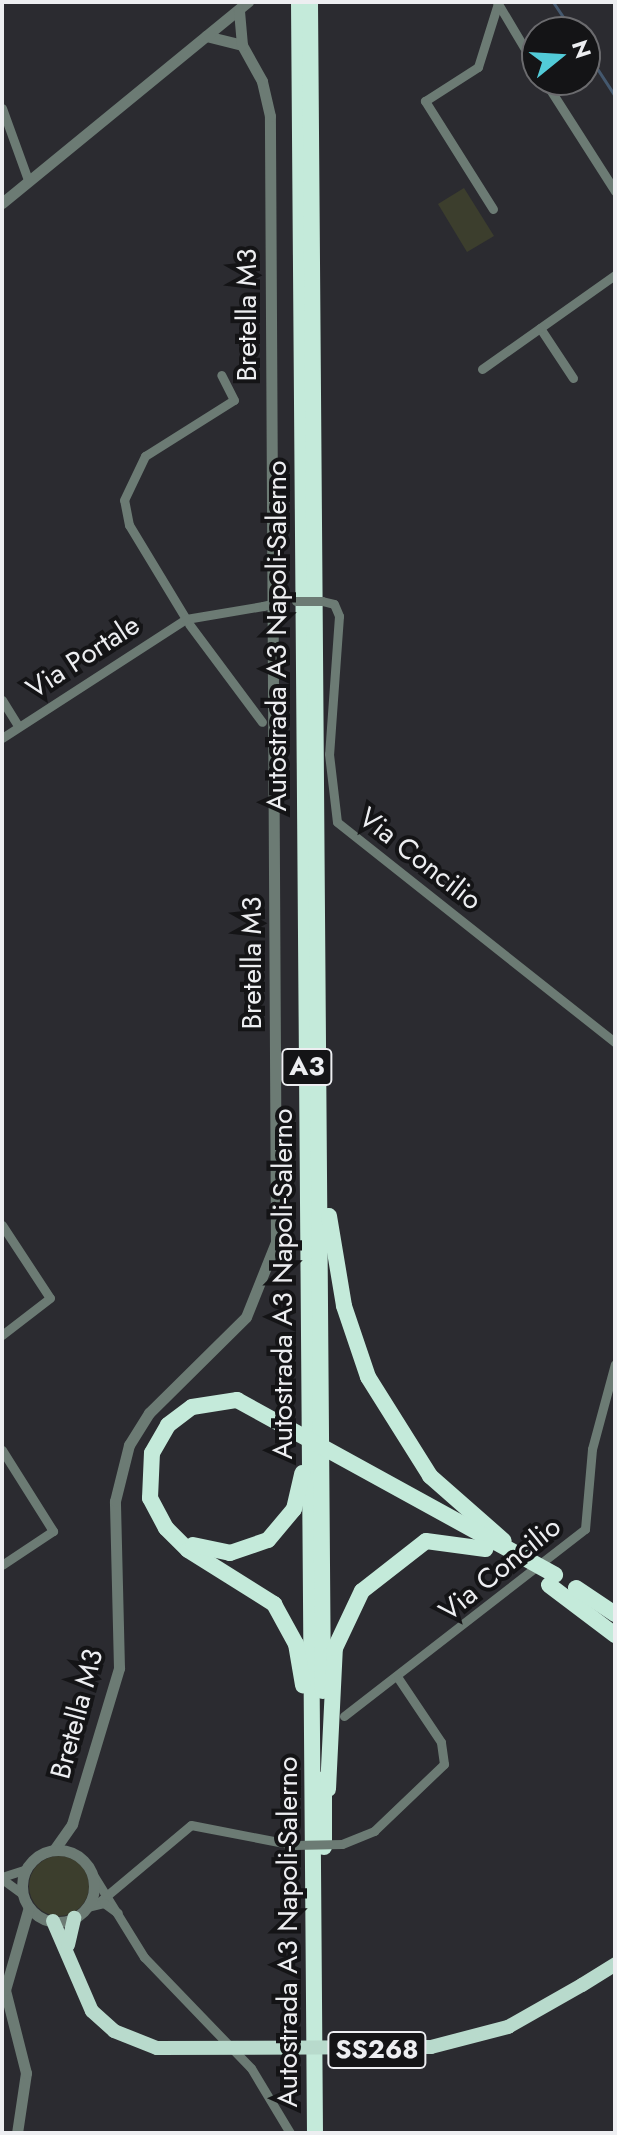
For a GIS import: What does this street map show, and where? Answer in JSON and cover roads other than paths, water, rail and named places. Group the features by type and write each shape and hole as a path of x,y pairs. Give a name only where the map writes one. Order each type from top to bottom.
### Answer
{"highway":[{"name":"Autostrada A3 Napoli-Salerno","path":"299,2 309,1338 326,2133"},
{"name":"Autostrada A3 Napoli-Salerno","path":"310,2 318,1039 319,1822 315,2133"},
{"name":"A3","path":"318,1039 336,1272 368,1377 430,1476 482,1524 615,1635"},
{"name":"A3","path":"176,1538 205,1550 243,1551 287,1521 302,1474 309,1338"},
{"name":"A3","path":"319,1822 302,1673 289,1629 262,1592 176,1538 150,1498 152,1453 168,1425 206,1402 237,1400 267,1411 615,1614"},
{"name":"A3","path":"319,1822 335,1648 362,1591 405,1550 437,1539 475,1544 552,1580"},
{"path":"67,1949 74,1918"},
{"name":"SS268","path":"50,1920 67,1949 92,2011 114,2031 157,2048 431,2047 508,2027 615,1964"}],"street":[{"path":"498,2 521,42"},
{"path":"493,209 425,101 478,67 498,2"},
{"path":"2,203 244,6"},
{"path":"206,36 238,38 244,6"},
{"name":"Bretella M3","path":"54,1850 72,1824 119,1668 114,1524 122,1463 149,1413 246,1317 276,1242 270,116 262,81 226,21"},
{"path":"554,96 615,191"},
{"path":"2,108 28,180"},
{"path":"482,369 615,275"},
{"path":"540,328 573,378"},
{"path":"221,375 234,400 145,456 124,500 129,525 188,622 262,722"},
{"name":"Via Concilio","path":"188,622 284,601 334,604 339,616 329,754 337,822 615,1042"},
{"name":"Via Portale","path":"2,738 188,622"},
{"path":"2,700 18,726"},
{"path":"2,1225 50,1298 2,1335"},
{"name":"Via Concilio","path":"344,1716 398,1678 585,1529 592,1449 615,1364"},
{"path":"2,1450 53,1531 2,1565"},
{"path":"21,1936 50,1920 74,1918 110,1894 191,1825 294,1845 342,1844 374,1831 444,1764 441,1742 398,1678"},
{"name":"Bretella M3","path":"72,1824 78,1855"},
{"path":"2,1878 27,1869 54,1850 78,1855 110,1894 123,1919 173,1992 251,2068 290,2133"},
{"path":"23,1894 27,1869"},
{"path":"94,1872 123,1880"},
{"path":"92,1905 94,1872"},
{"path":"2,1878 23,1894 29,1907 50,1920"},
{"path":"92,1905 123,1919"},
{"path":"17,2133 26,2073 5,1990 29,1907"}],"waterway":[{"path":"553,2 562,16"},
{"path":"601,75 615,96"}]}
